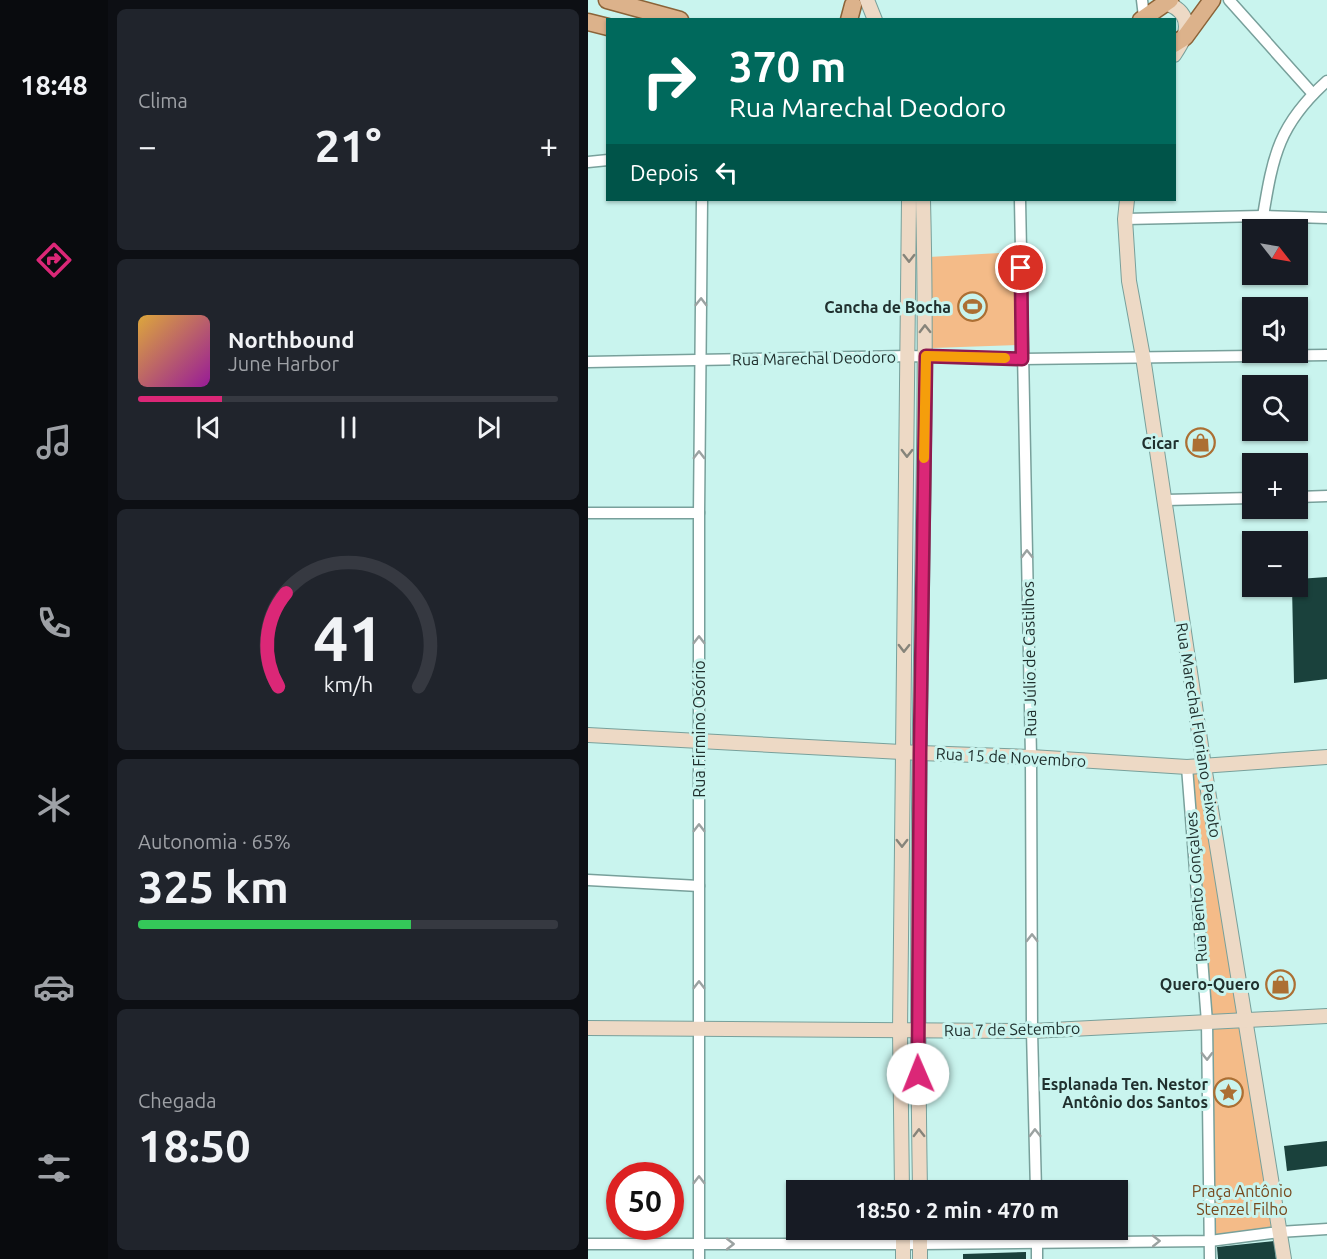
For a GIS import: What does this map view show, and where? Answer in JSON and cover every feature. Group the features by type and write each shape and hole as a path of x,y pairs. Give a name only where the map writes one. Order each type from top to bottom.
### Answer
{"main road":[{"path":"607,0 673,18"},
{"path":"1180,40 1212,0"},
{"path":"1144,18 1164,1"},
{"path":"588,22 606,26"}],"street":[{"path":"1142,0 1143,18"},
{"path":"1229,0 1313,94"},
{"path":"1164,1 1180,10 1185,16 1186,25 1180,40"},
{"path":"855,9 871,18"},
{"path":"1263,216 1272,166 1285,131 1313,94 1327,81"},
{"path":"588,162 606,160"},
{"name":"Rua Firmino Osório","path":"699,1259 699,513 702,201"},
{"path":"902,1180 900,1031 902,752 909,201"},
{"path":"920,1180 917,1031 926,356 923,201"},
{"name":"Rua Júlio de Castilhos","path":"1020,201 1031,757 1032,1031 1036,1180"},
{"name":"Rua Marechal Floriano Peixoto","path":"1127,201 1125,219 1129,281 1143,357 1204,766 1284,1259"},
{"path":"1125,219 1263,216 1327,218"},
{"path":"909,222 924,222"},
{"name":"Rua Marechal Deodoro","path":"588,362 908,356 1022,359 1327,355"},
{"path":"907,418 925,418"},
{"path":"1308,497 1327,496"},
{"path":"1165,500 1242,498"},
{"path":"588,513 699,513"},
{"path":"906,537 923,536"},
{"name":"Rua 15 de Novembro","path":"588,735 1187,767 1327,757"},
{"name":"Rua Bento Gonçalves","path":"1187,767 1207,1022 1210,1259"},
{"path":"588,879 699,886"},
{"name":"Rua 7 de Setembro","path":"588,1028 1032,1031 1327,1016"},
{"path":"911,1240 921,1244 1210,1240 1327,1229"},
{"path":"588,1244 699,1245 826,1240"},
{"path":"903,1240 903,1259"},
{"path":"920,1259 921,1240"},
{"path":"1037,1243 1037,1259"}],"green space":[{"path":"1017,252 1018,345 932,348 929,257"},
{"path":"1192,773 1200,773 1242,1017 1209,1017"},
{"name":"Praça Antônio Stenzel Filho","path":"1241,1028 1274,1228 1215,1235 1211,1029"}],"building":[{"path":"1327,577 1327,679 1294,683 1292,597 1308,597 1308,578"},
{"path":"1327,1141 1327,1166 1287,1171 1284,1146"},
{"path":"1274,1241 1276,1259 1218,1259 1217,1247"},
{"path":"1026,1252 1026,1259 963,1259 963,1254"}],"slow traffic":[{"path":"924,458 926,356 1005,358"}],"place":[{"name":"Cancha de Bocha","path":"972,307"},
{"name":"Cicar","path":"1200,443"},
{"name":"Quero-Quero","path":"1281,984"},
{"name":"Esplanada Ten. Nestor Antônio dos Santos","path":"1229,1093"}],"route":[{"path":"918,1074 926,356 1022,359 1021,268"}]}
